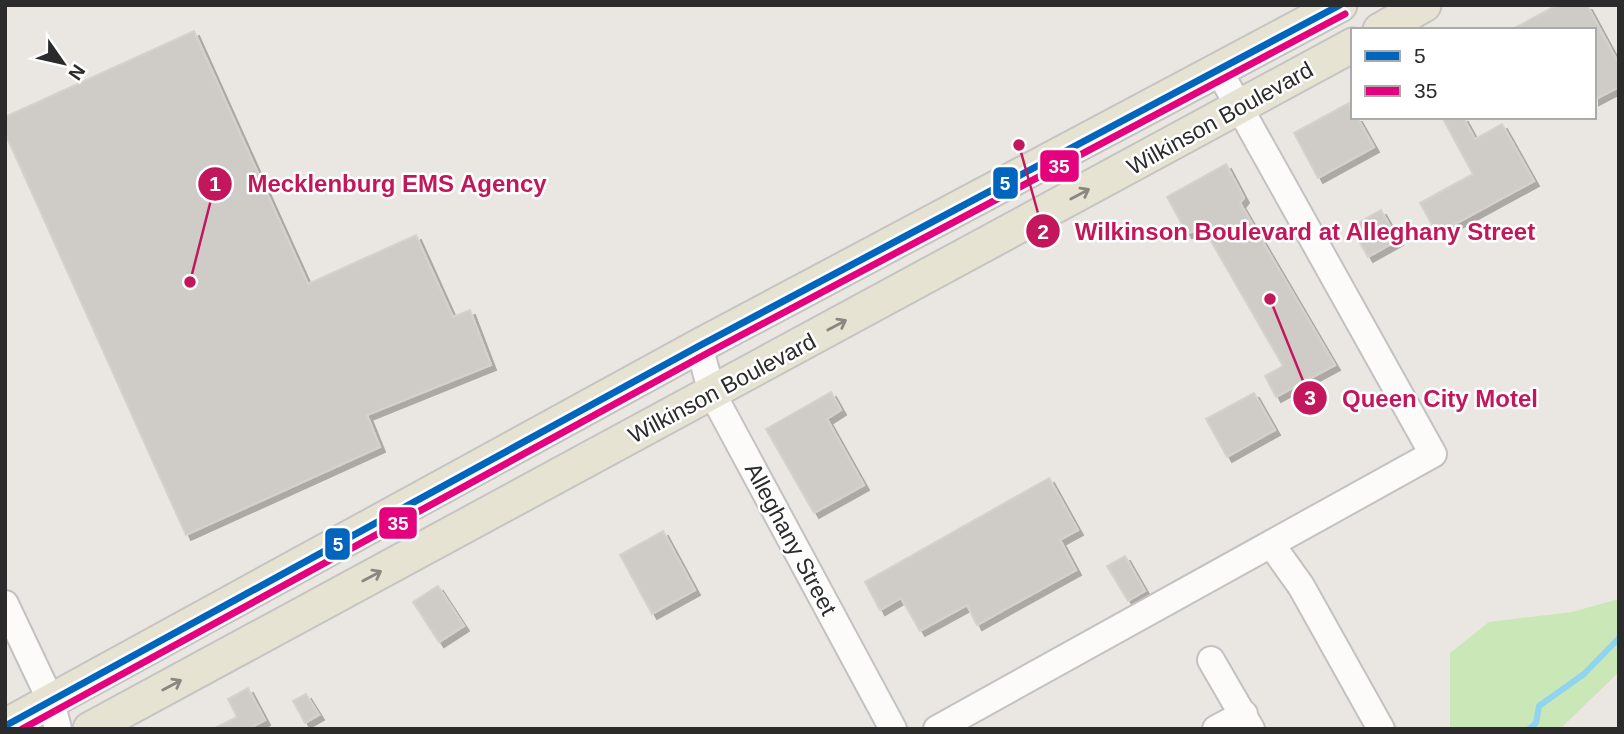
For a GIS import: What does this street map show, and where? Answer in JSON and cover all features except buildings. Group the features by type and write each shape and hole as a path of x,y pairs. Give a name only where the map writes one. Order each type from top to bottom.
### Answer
{"main road":[{"name":"Wilkinson Boulevard","path":"5,726 55,715 699,346 1340,5"},
{"path":"1384,28 1424,5"},
{"name":"Wilkinson Boulevard","path":"90,729 124,718 712,393 1351,46"}],"street":[{"path":"937,729 1433,454 1219,71"},
{"name":"Alleghany Street","path":"699,346 712,393 893,729"},
{"path":"1271,544 1301,586 1381,729"},
{"path":"5,604 55,715"},
{"path":"1211,660 1247,721 1216,729"}],"green space":[{"path":"1619,599 1619,672 1560,729 1450,729 1450,653 1489,622 1572,612"}],"waterway":[{"path":"1529,729 1536,723 1539,706 1584,674 1619,638"}],"transit line":[{"name":"5","path":"5,726 699,346 1340,5"},
{"name":"35","path":"22,729 704,355 1345,14"}],"place":[{"name":"Wilkinson Boulevard at Alleghany Street","path":"1019,145"},
{"name":"Mecklenburg EMS Agency","path":"190,282"},
{"name":"Queen City Motel","path":"1270,299"}]}
